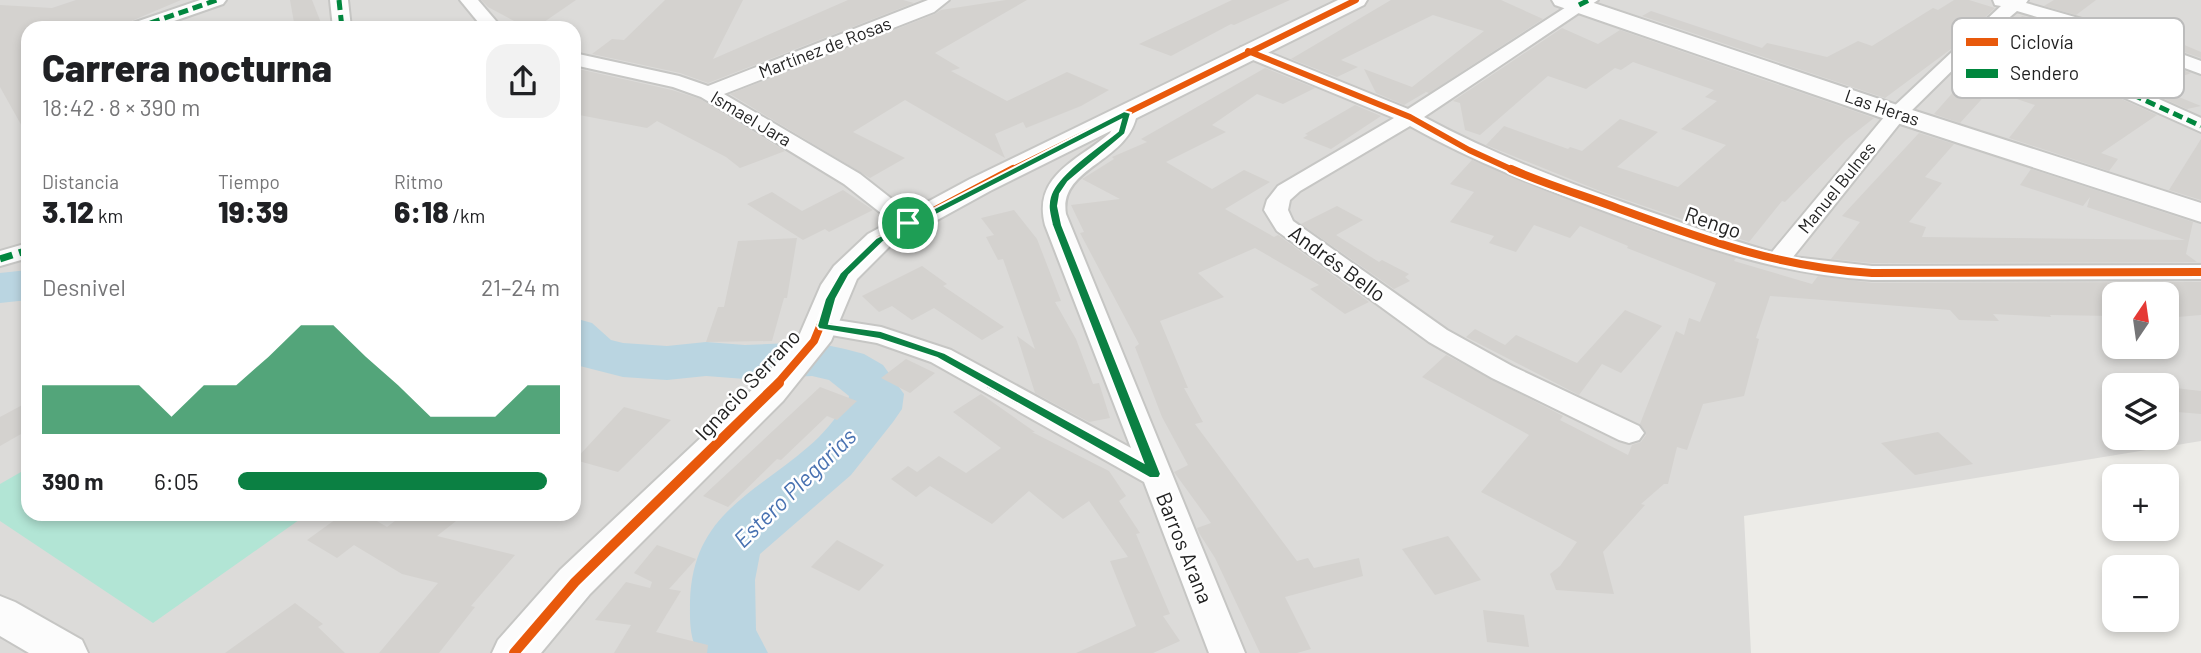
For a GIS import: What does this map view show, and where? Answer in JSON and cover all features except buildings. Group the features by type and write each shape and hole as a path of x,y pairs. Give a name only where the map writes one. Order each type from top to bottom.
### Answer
{"street":[{"path":"156,21 217,0"},
{"path":"338,0 341,21"},
{"path":"468,0 487,21"},
{"name":"Martínez de Rosas","path":"708,93 928,8 940,0"},
{"name":"Ignacio Serrano","path":"514,653 575,582 770,393 819,334 831,299 845,273 879,240 1248,51 1356,0"},
{"name":"Las Heras","path":"1577,2 1897,114 2201,213"},
{"name":"Andrés Bello","path":"1577,2 1410,117 1282,194 1275,204 1279,220 1438,336 1513,378 1629,433"},
{"path":"2010,2 2061,18"},
{"name":"Manuel Bulnes","path":"1994,18 2010,2"},
{"name":"Rengo","path":"1248,51 1410,117 1469,150 1516,171 1719,245 1777,261 1828,270 1872,273 2201,272"},
{"name":"Manuel Bulnes","path":"1777,261 1897,114 1952,60"},
{"name":"Ismael Jara","path":"581,61 679,82 708,93 852,179 908,223"},
{"path":"2184,62 2201,68"},
{"path":"2140,98 2201,126"},
{"name":"Barros Arana","path":"1127,113 1122,132 1064,180 1055,194 1053,206 1057,225 1227,653"},
{"path":"0,259 21,252"},
{"path":"819,334 881,335 941,356 1154,474"},
{"path":"0,614 66,653"}],"shaded area":[{"path":"0,0 2201,0 2201,441 2179,445 2179,373 2102,373 2102,450 2146,450 1744,516 1751,653 0,653"}],"green space":[{"path":"21,472 21,521 298,521 153,623 0,521 0,484"}],"waterway":[{"name":"Estero Plegarias","path":"0,288 21,286"},
{"name":"Estero Plegarias","path":"581,341 594,353 623,360 667,363 706,359 745,362 812,359 845,366 864,378 877,394 874,409 831,460 741,534 730,551 723,580 723,636 734,653"}],"marked path":[{"path":"156,21 217,0"},
{"path":"339,0 341,21"},
{"path":"1579,5 1589,0"},
{"path":"2140,98 2201,126"},
{"path":"0,259 21,252"},
{"path":"823,326 881,335 941,356 1154,474"}],"cycle path":[{"path":"514,653 575,582 770,393 814,341 837,285 845,273 879,240 980,185 1356,0"},
{"path":"1248,51 1410,117 1469,150 1516,171 1719,245 1777,261 1828,270 1872,273 2201,272"}],"route":[{"path":"1127,113 1126,126 1122,132 1064,180 1055,194 1053,206 1057,225 1154,474 1073,431 971,370 941,356 881,335 823,326 831,299 845,273 879,240 908,223 1127,113"}]}
